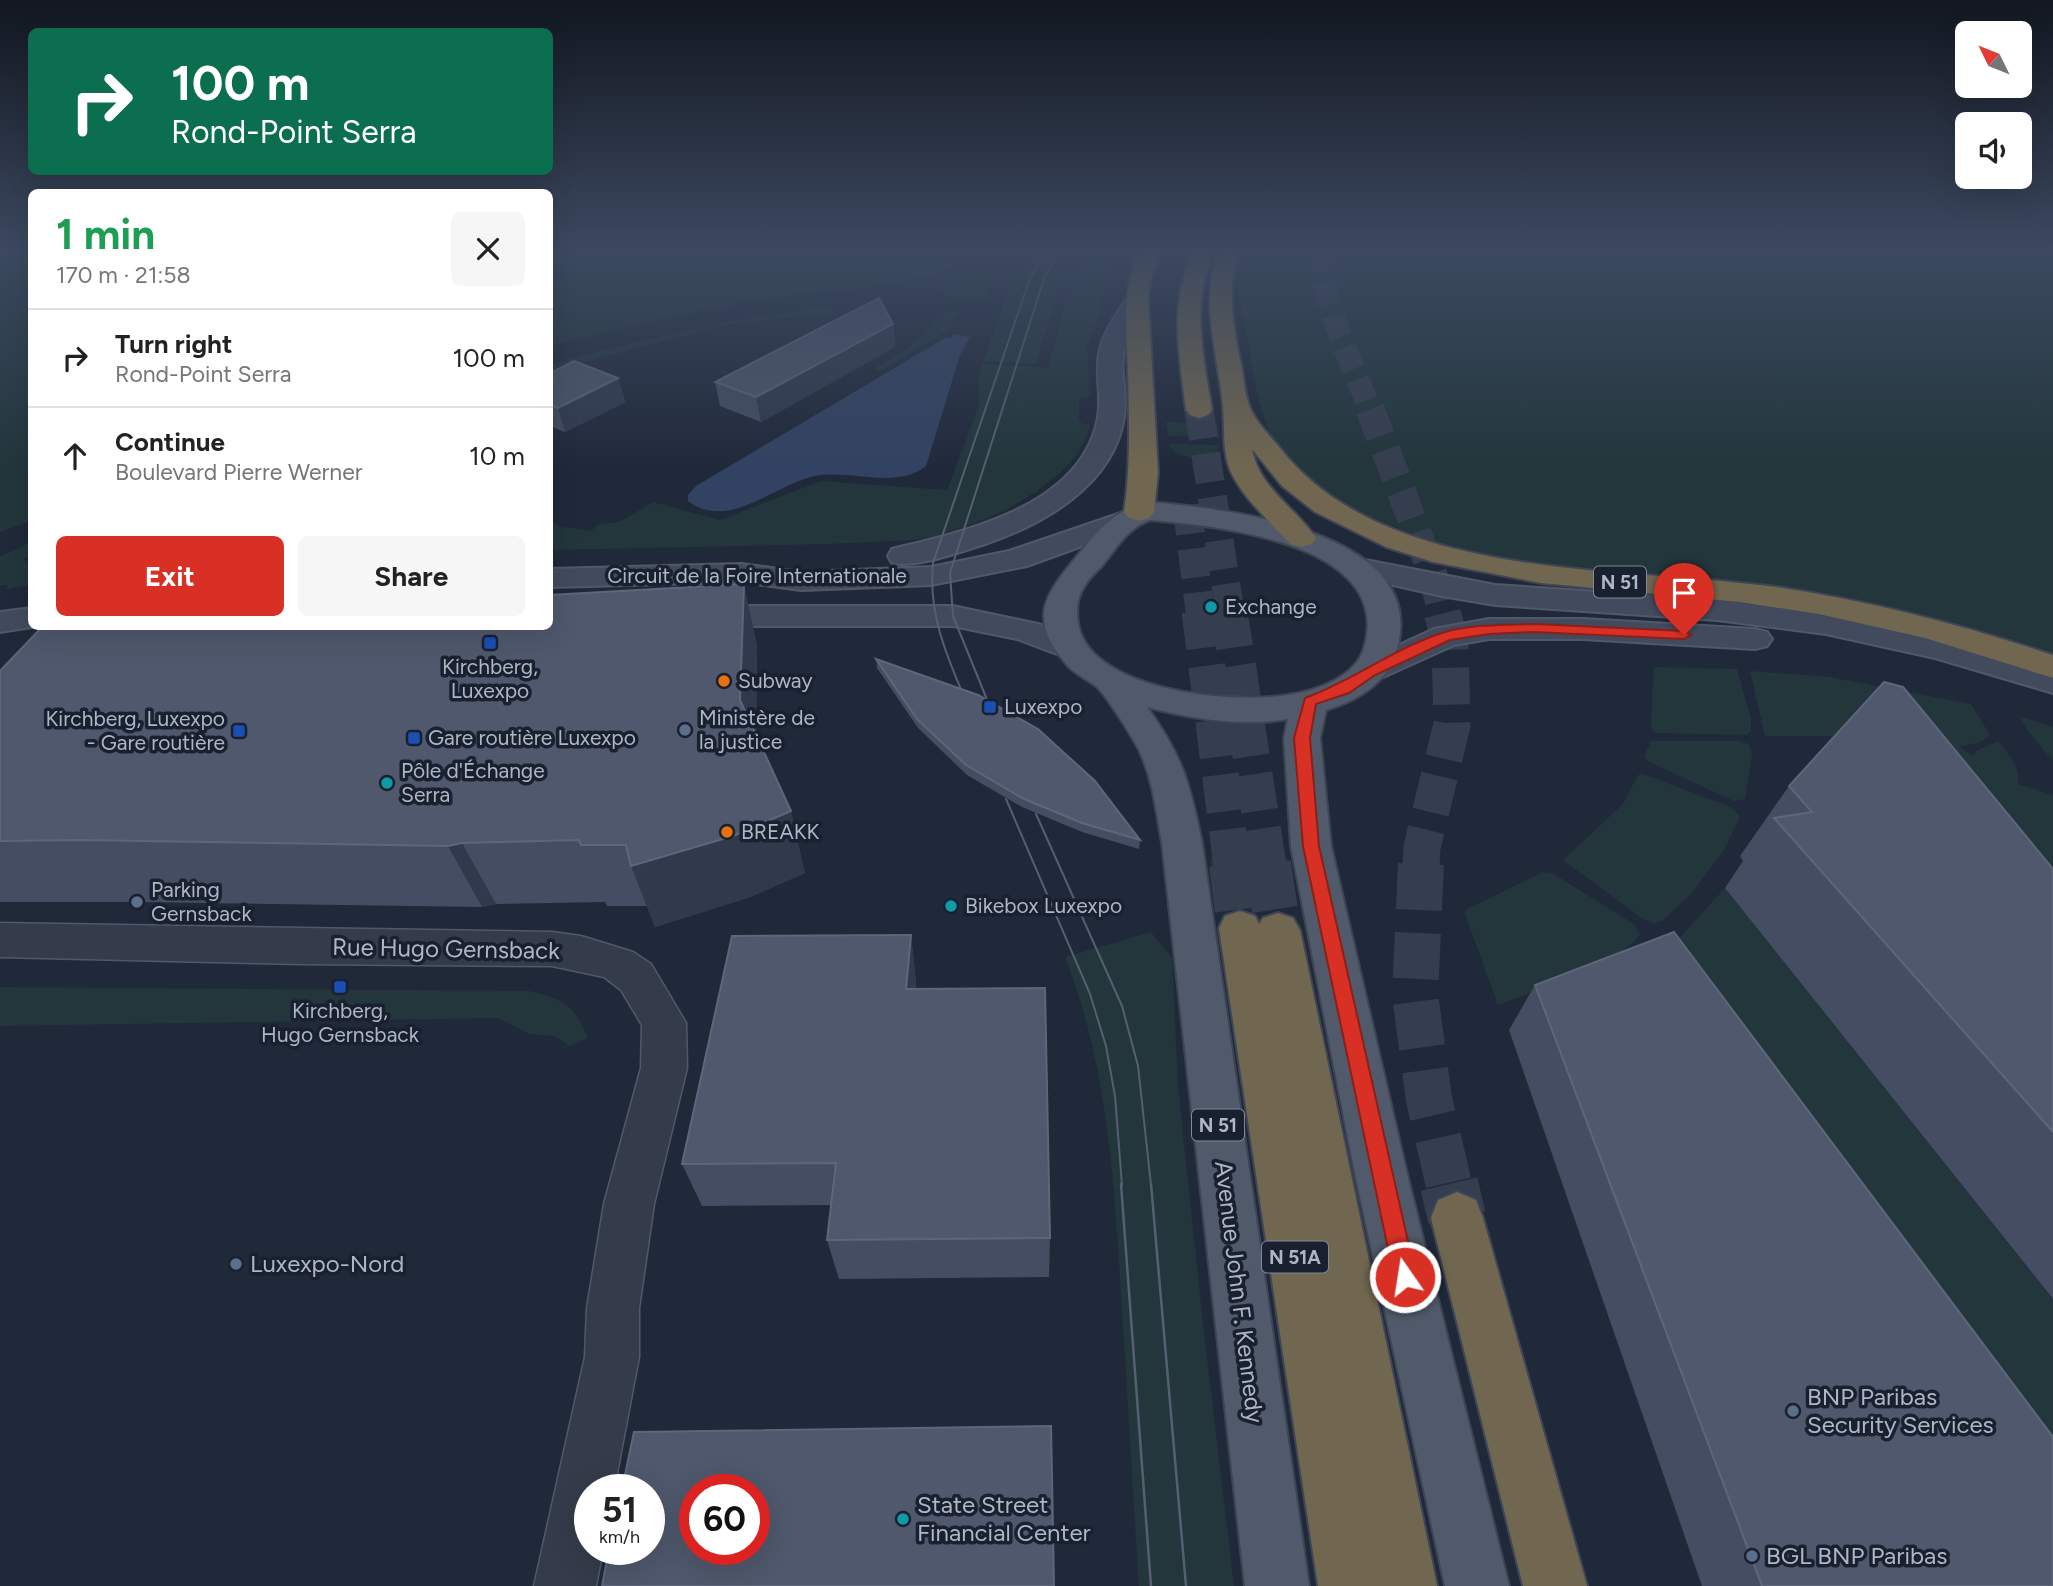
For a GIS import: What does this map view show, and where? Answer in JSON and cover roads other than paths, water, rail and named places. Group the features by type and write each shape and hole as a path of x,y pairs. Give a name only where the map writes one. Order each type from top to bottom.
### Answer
{"highway":[{"path":"1132,516 1144,473 1137,323"},
{"path":"1169,323 1173,385"},
{"path":"1190,323 1199,410"},
{"name":"N 51","path":"1224,323 1236,406 1238,445 1244,468 1257,489 1301,538"},
{"name":"N 51","path":"1236,406 1276,463 1303,491 1368,528 1406,544 1516,571 1592,580 1681,585 1806,601 1895,621 2053,667"},
{"name":"N 51A","path":"1350,1586 1259,929 1405,1586"},
{"path":"1457,1218 1555,1586"}],"main road":[{"path":"741,573 898,557 937,549 992,532 1051,502 1072,485 1101,449 1111,421 1112,344 1124,323"},
{"name":"N 51","path":"1070,648 1088,666 1111,681 1151,695 1205,707 1269,710 1343,690 1370,671 1384,642 1385,615 1374,589 1355,567 1301,538 1203,514 1132,516"},
{"path":"1070,648 1061,626 1060,609 1065,591 1132,516"},
{"name":"Circuit de la Foire Internationale","path":"553,578 741,573 801,580 930,576 1016,559 1132,516"},
{"path":"1355,567 1442,587 1495,594 1746,612 1810,621 1879,634 2053,682"},
{"name":"Circuit de la Foire Internationale","path":"674,616 943,615 1026,631 1070,648"},
{"path":"0,622 28,618"},
{"path":"1370,671 1446,636 1489,629 1583,629 1756,639 1892,657 1980,676 2053,699"},
{"name":"Avenue John F. Kennedy","path":"1111,681 1156,747 1171,785 1185,871 1277,1586"},
{"path":"1310,701 1302,738 1311,846 1381,1174 1477,1586"}],"street":[{"name":"Rue Hugo Gernsback","path":"0,940 552,949 581,953 618,964 636,976 664,1023 664,1068 629,1204 613,1308 612,1357 565,1586"}],"water":[{"path":"953,334 970,337 960,355 926,466 901,477 815,476 735,509 703,509 688,501 688,495 696,486 945,338 953,337"}],"tunnel":[{"path":"1336,323 1370,410"},
{"path":"1370,409 1433,575 1442,612"},
{"path":"1199,410 1230,612"},
{"path":"1187,505 1200,612"},
{"path":"1200,611 1232,866"},
{"path":"1229,611 1268,866"},
{"path":"1421,866 1422,847 1452,725 1450,643 1442,611"},
{"path":"1232,864 1240,928"},
{"path":"1268,864 1278,930"},
{"path":"1421,864 1415,995 1429,1099 1449,1185"},
{"path":"1449,1184 1457,1218"}],"tram line":[{"path":"965,699 940,633 933,599 933,563 1015,323"},
{"path":"990,707 953,616 950,573 1030,323"},
{"path":"1006,799 1090,994 1106,1046 1115,1096 1122,1185"},
{"path":"1036,814 1122,1006 1138,1066 1151,1185"},
{"path":"1121,1184 1151,1586"},
{"path":"1151,1184 1186,1586"}],"place":[{"name":"Exchange","path":"1211,607"},
{"name":"Kirchberg, Luxexpo","path":"490,643"},
{"name":"Subway","path":"724,681"},
{"name":"Luxexpo","path":"990,707"},
{"name":"Ministère de la justice","path":"685,730"},
{"name":"Kirchberg, Luxexpo - Gare routière","path":"239,731"},
{"name":"Gare routière Luxexpo","path":"414,738"},
{"name":"Pôle d'Échange Serra","path":"387,783"},
{"name":"BREAKK","path":"727,832"},
{"name":"Parking Gernsback","path":"137,902"},
{"name":"Bikebox Luxexpo","path":"951,906"},
{"name":"Kirchberg, Hugo Gernsback","path":"340,987"},
{"name":"Luxexpo-Nord","path":"236,1264"},
{"name":"BNP Paribas Security Services","path":"1793,1411"},
{"name":"State Street Financial Center","path":"903,1519"},
{"name":"BGL BNP Paribas","path":"1752,1556"}]}
